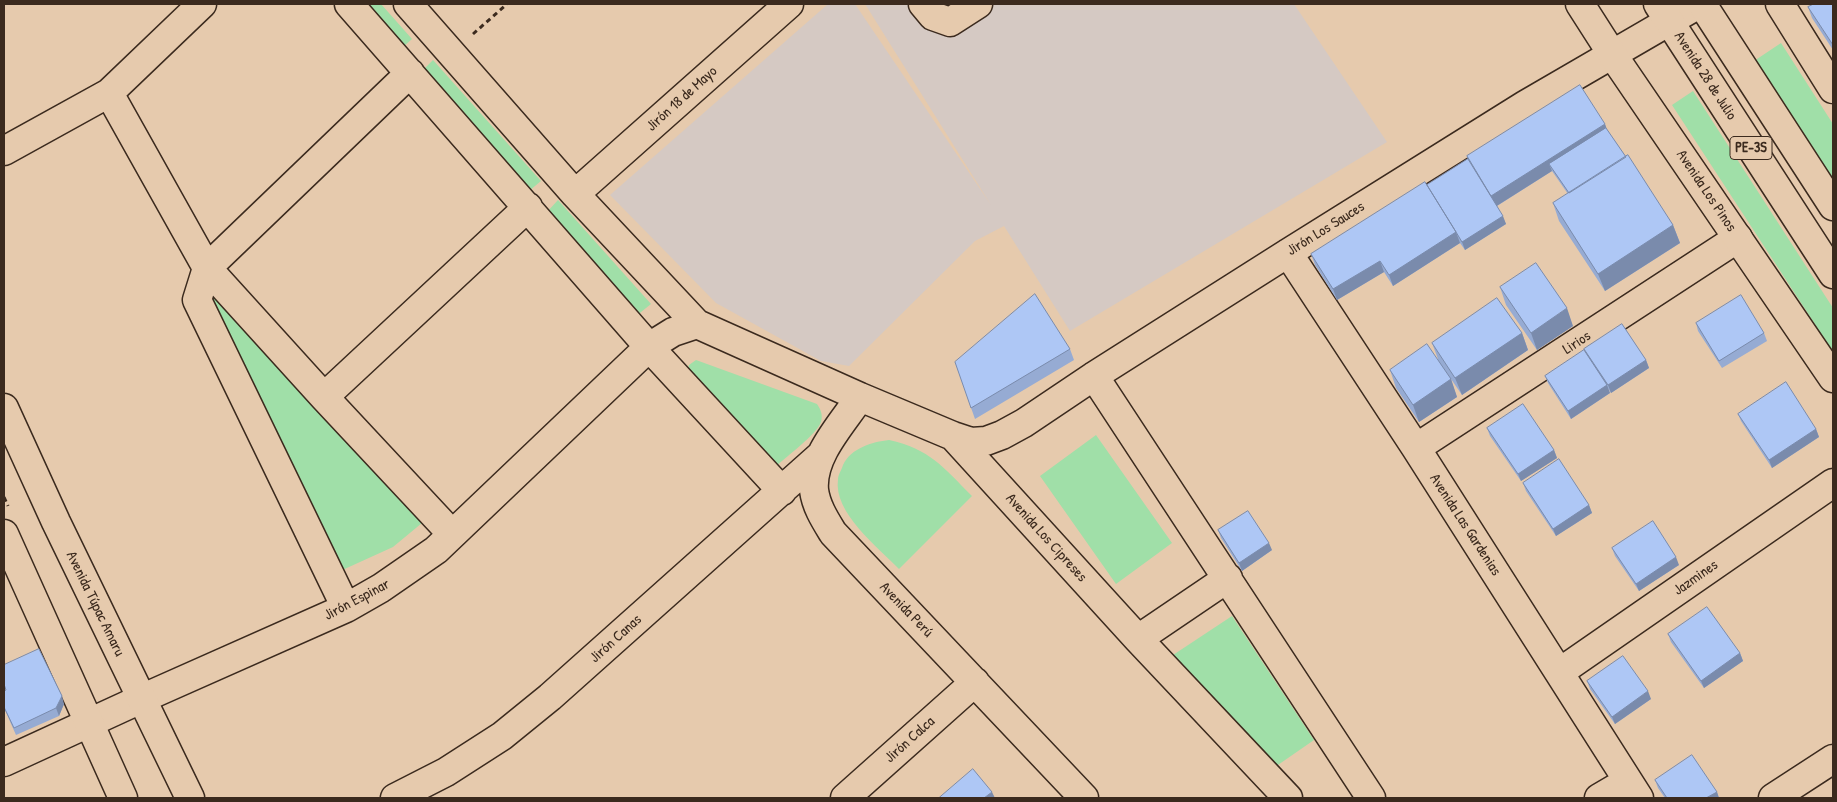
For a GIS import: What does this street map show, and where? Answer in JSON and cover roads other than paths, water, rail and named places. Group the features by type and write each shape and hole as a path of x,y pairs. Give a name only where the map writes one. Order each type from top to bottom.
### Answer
{"main road":[{"path":"4,151 109,93 202,4"},
{"path":"349,4 649,346 782,491"},
{"path":"408,4 576,194 697,324"},
{"name":"Jirón 18 de Mayo","path":"576,194 789,4"},
{"path":"923,4 933,16 950,22 978,4"},
{"name":"Avenida Los Pinos","path":"1580,4 1612,54 1833,378"},
{"name":"Jirón Los Sauces","path":"697,324 860,397 953,436 971,442 986,441 1024,424 1094,376 1288,253 1525,105 1612,54 1664,12 1701,4"},
{"name":"PE-3S","path":"1701,4 1833,206"},
{"path":"1780,4 1833,89"},
{"name":"Avenida 28 de Julio","path":"1664,12 1833,274"},
{"path":"346,608 197,300 207,268 410,73"},
{"path":"109,93 207,268 452,534"},
{"path":"324,397 528,207"},
{"name":"Lirios","path":"1416,448 1738,238"},
{"name":"Avenida Las Gardenias","path":"1288,253 1416,448 1634,789"},
{"name":"Jirón Espinar","path":"4,762 141,698 346,608 381,588 436,550 649,346 673,332 697,324"},
{"path":"1094,376 1228,578 1370,798"},
{"name":"Avenida Perú","path":"860,397 820,456 814,490 820,510 833,533 1084,798"},
{"name":"Avenida Túpac Amaru","path":"4,408 190,798"},
{"name":"Avenida Los Cipreses","path":"953,436 1138,639 1288,798"},
{"name":"Jirón Canas","path":"395,798 446,772 508,730 550,697 820,456"},
{"name":"Jazmines","path":"1560,672 1833,483"},
{"path":"4,534 11,569 88,723 123,798"},
{"path":"1138,639 1228,578"},
{"name":"Jirón Calca","path":"845,798 975,682"},
{"path":"1773,798 1833,759"},
{"path":"1599,798 1634,789"}]}
